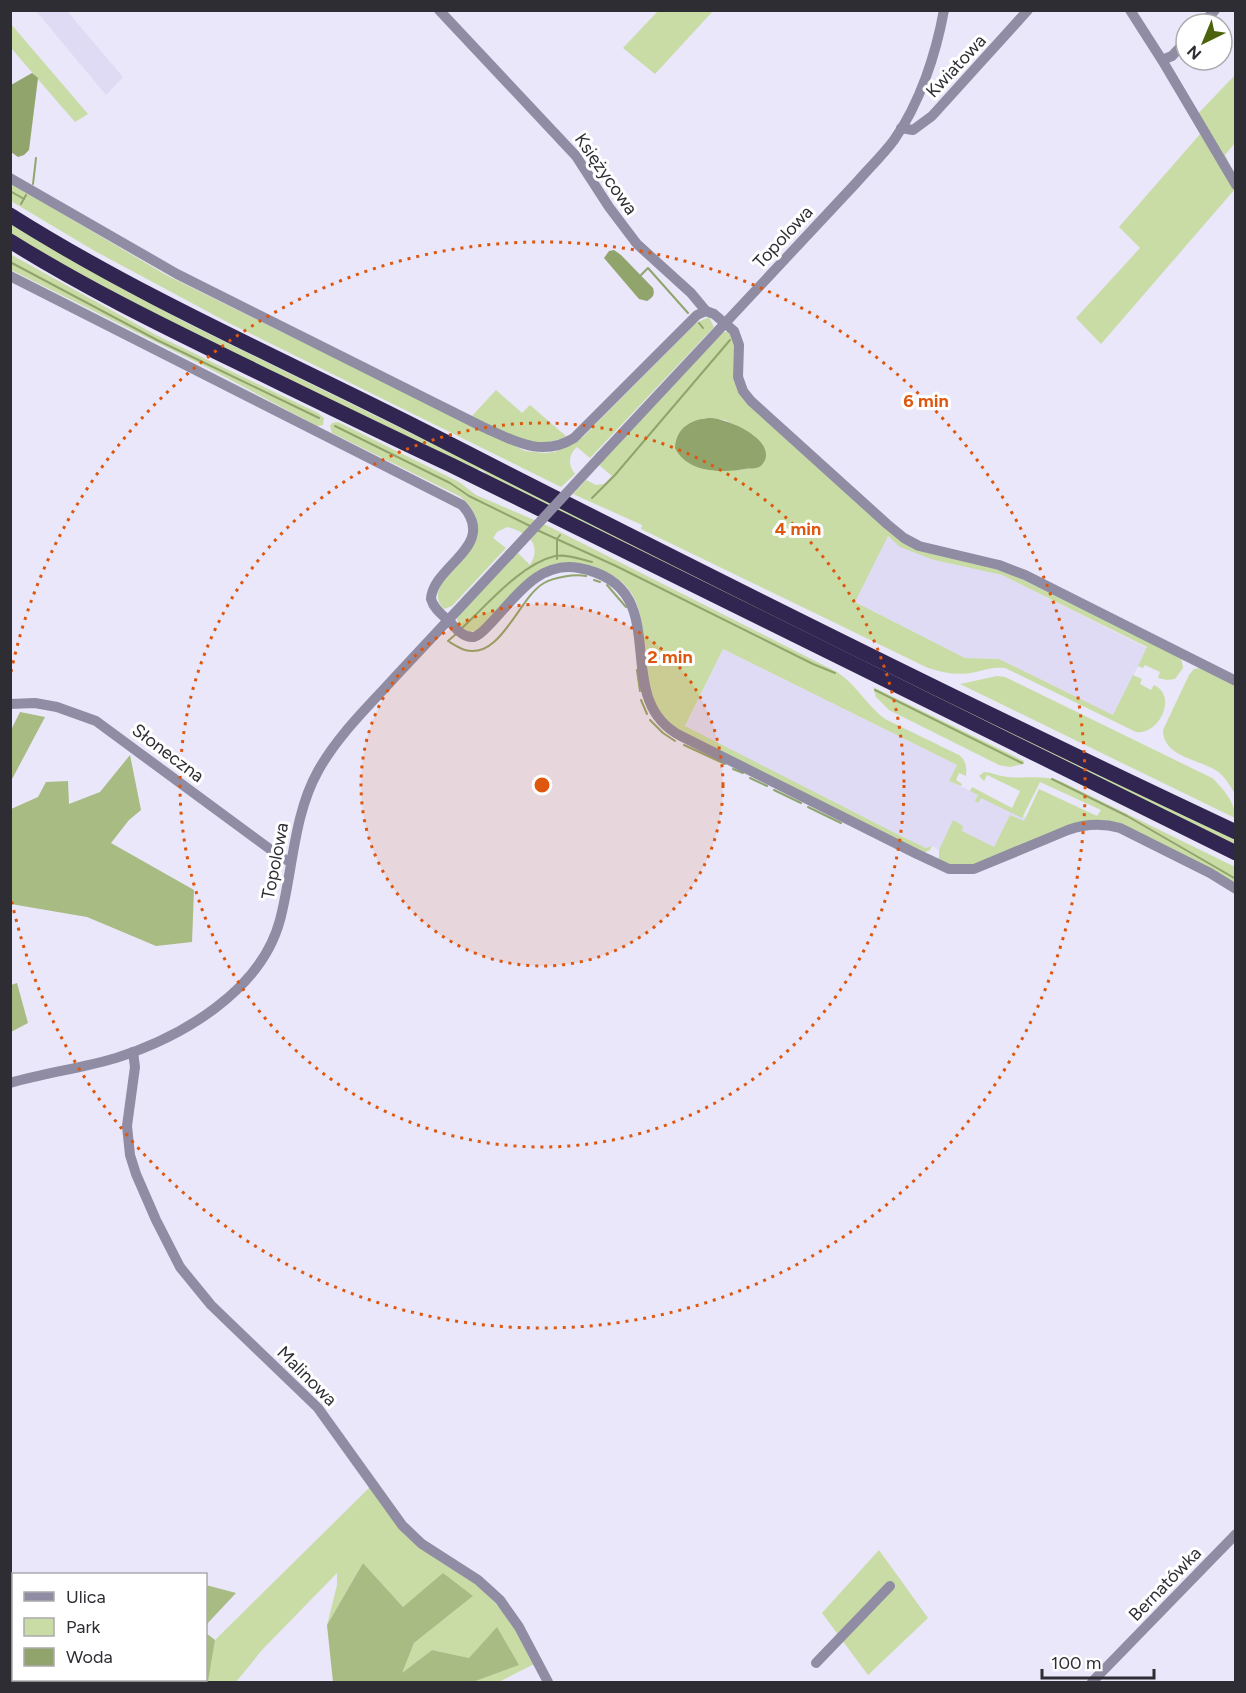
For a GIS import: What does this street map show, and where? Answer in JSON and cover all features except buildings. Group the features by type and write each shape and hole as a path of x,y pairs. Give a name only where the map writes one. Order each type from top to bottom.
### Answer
{"highway":[{"path":"10,215 180,311 351,394 603,523 1236,832"},
{"path":"10,241 52,266 186,337 492,485 1236,853"}],"street":[{"name":"Księżycowa","path":"440,10 576,156 609,207 637,244 691,293 706,311 711,312 725,323"},
{"name":"Topolowa","path":"10,1083 95,1063 133,1052 162,1040 196,1020 231,993 255,969 271,945 279,924 307,797 316,773 326,757 352,723 888,147 915,103 926,75 944,10"},
{"name":"Kwiatowa","path":"901,128 913,130 932,116 1029,10"},
{"path":"1130,10 1236,185"},
{"path":"1162,60 1174,54"},
{"path":"10,178 177,274 528,447 553,447 574,438 696,315 706,311"},
{"path":"10,276 462,505 471,520 471,539 464,552 434,587 431,596 433,605 463,635 476,636 487,628 527,584 543,573 570,567 590,571 612,582 624,593 632,606 637,622 647,697 654,713 665,726 907,849 944,867 966,870 980,868 1074,828 1107,825 1119,828 1210,873 1236,889"},
{"path":"725,323 734,331 738,339 738,377 741,388 747,396 904,538 933,550 999,565 1025,575 1236,681"},
{"name":"Słoneczna","path":"10,704 35,703 57,707 96,721 282,858 291,862"},
{"name":"Malinowa","path":"133,1052 135,1067 127,1126 130,1155 156,1220 180,1267 211,1305 318,1408 408,1532 429,1549 478,1580 500,1600 523,1633 548,1683"},
{"name":"Bernatówka","path":"1092,1683 1236,1534"},
{"path":"816,1663 890,1586"}],"shaded area":[{"path":"36,11 67,11 123,77 106,95"},
{"path":"887,536 934,560 1002,575 1147,648 1113,716 999,659 965,658 855,602"},
{"path":"723,649 957,765 950,781 1029,819 1017,844 939,856 939,850 932,846 926,848 899,835 685,727"},
{"path":"20,712 45,717 11,781 11,730"},
{"path":"130,755 141,810 129,820 111,843 194,890 192,942 156,946 87,917 11,904 11,809 38,797 46,782 68,781 69,804 100,792"},
{"path":"17,983 28,1023 11,1032 11,985"},
{"path":"363,1563 403,1607 443,1573 473,1596 414,1643 402,1673 432,1650 469,1658 497,1627 519,1665 473,1682 333,1682 327,1625"},
{"path":"207,1585 236,1593 207,1624"},
{"path":"207,1634 215,1640 208,1682 131,1682 207,1681"}],"green space":[{"path":"658,11 713,11 655,74 623,48"},
{"path":"10,23 88,114 75,122 11,48"},
{"path":"1235,75 1235,143 1225,155 1235,176 1235,189 1101,344 1076,318 1140,248 1119,227 1201,133 1193,119"},
{"path":"10,183 168,276 525,451 555,452 583,437 696,323 709,317 714,327 590,458 577,447 574,450 570,460 575,474 561,487 229,323 93,250 11,201"},
{"path":"10,223 183,321 1235,838 1235,845 484,476 485,472 479,469 477,473 241,358 67,267 11,234"},
{"path":"10,254 156,335 318,413 324,418 323,425 317,426 208,368 11,270"},
{"path":"723,332 728,332 735,340 733,378 892,532 1005,571 1181,657 1183,668 1175,679 1158,678 1160,672 1145,665 1143,668 1138,666 1147,647 1002,575 934,560 900,547 888,536 855,602 965,658 999,659 1113,715 1133,675 1142,679 1140,684 1151,690 1154,685 1161,690 1165,697 1165,705 1163,714 1152,727 1136,732 1005,668 958,674 928,668 641,529 642,525 573,494 586,480 596,485 604,484 612,476 599,465","holes":["703,418 725,420 755,436 759,467 739,470 706,470"]},
{"path":"496,390 522,413 530,405 567,437 543,443 526,442 472,416"},
{"path":"338,422 459,482 476,495 546,525 837,672 885,719 959,755 965,762 966,770 966,776 959,773 956,780 962,784 961,786 949,781 957,765 723,649 685,726 899,835 926,848 932,846 930,850 923,853 678,732 662,716 651,696 646,678 637,604 629,589 615,577 584,565 554,564 536,573 478,630 469,632 459,626 457,619 461,611 518,553 530,565 534,558 534,545 521,532 507,527 497,532 493,538 506,548 452,606 444,609 438,597 441,585 472,547 478,532 475,516 461,497 332,433 330,426"},
{"path":"1201,668 1235,685 1235,794 1217,771 1175,752 1165,739 1163,730 1189,675 1194,669"},
{"path":"997,676 1005,677 1212,778 1228,796 1235,818 960,684"},
{"path":"873,687 1024,761 1024,764 1009,767 999,765 889,710 876,697"},
{"path":"984,772 1000,776 1046,778 1060,781 1235,867 1235,886 1097,821 978,864 957,867 939,860 939,850 953,820 963,826 962,831 994,847 1010,815 1024,821 1039,789 1097,816 1101,810 1040,782 1022,818 981,798 978,803 975,801 978,795 970,791 972,787 1012,808 1020,791 987,775 984,781 979,776"},
{"path":"370,1487 390,1516 480,1587 508,1616 534,1664 499,1682 473,1682 519,1664 469,1658 432,1650 401,1674 414,1643 473,1596 403,1607 363,1563 327,1625 337,1585 337,1573 262,1650 236,1682 208,1682 215,1640"},
{"path":"879,1550 928,1618 868,1675 822,1613"}],"water":[{"path":"32,73 38,78 29,150 18,157 11,152 11,85"},
{"path":"614,250 653,288 653,296 647,301 639,299 604,258 609,251"},
{"path":"712,418 736,425 754,435 765,448 766,456 762,465 758,468 716,471 696,467 681,456 675,448 682,429 692,422"}],"waterway":[{"path":"33,184 36,158"},
{"path":"10,191 24,199"},
{"path":"21,204 26,195"},
{"path":"10,262 157,340 319,418"},
{"path":"641,275 648,268 688,313"},
{"path":"699,323 703,328"},
{"path":"592,498 615,475 730,340"},
{"path":"335,426 530,526"},
{"path":"537,530 835,673"},
{"path":"557,559 557,539 560,535"},
{"path":"462,628 505,586 542,560 564,556 592,562"},
{"path":"456,634 448,641 465,650 478,651 489,646 499,637 535,590 544,583 565,576 586,576"},
{"path":"594,580 600,582"},
{"path":"607,585 626,607"},
{"path":"637,670 640,691"},
{"path":"875,690 1022,763"},
{"path":"641,700 647,714"},
{"path":"650,720 675,741"},
{"path":"684,745 725,764"},
{"path":"733,769 743,773"},
{"path":"750,778 767,786"},
{"path":"1052,779 1127,816 1236,879"},
{"path":"774,790 801,803"},
{"path":"808,807 841,823"}]}
